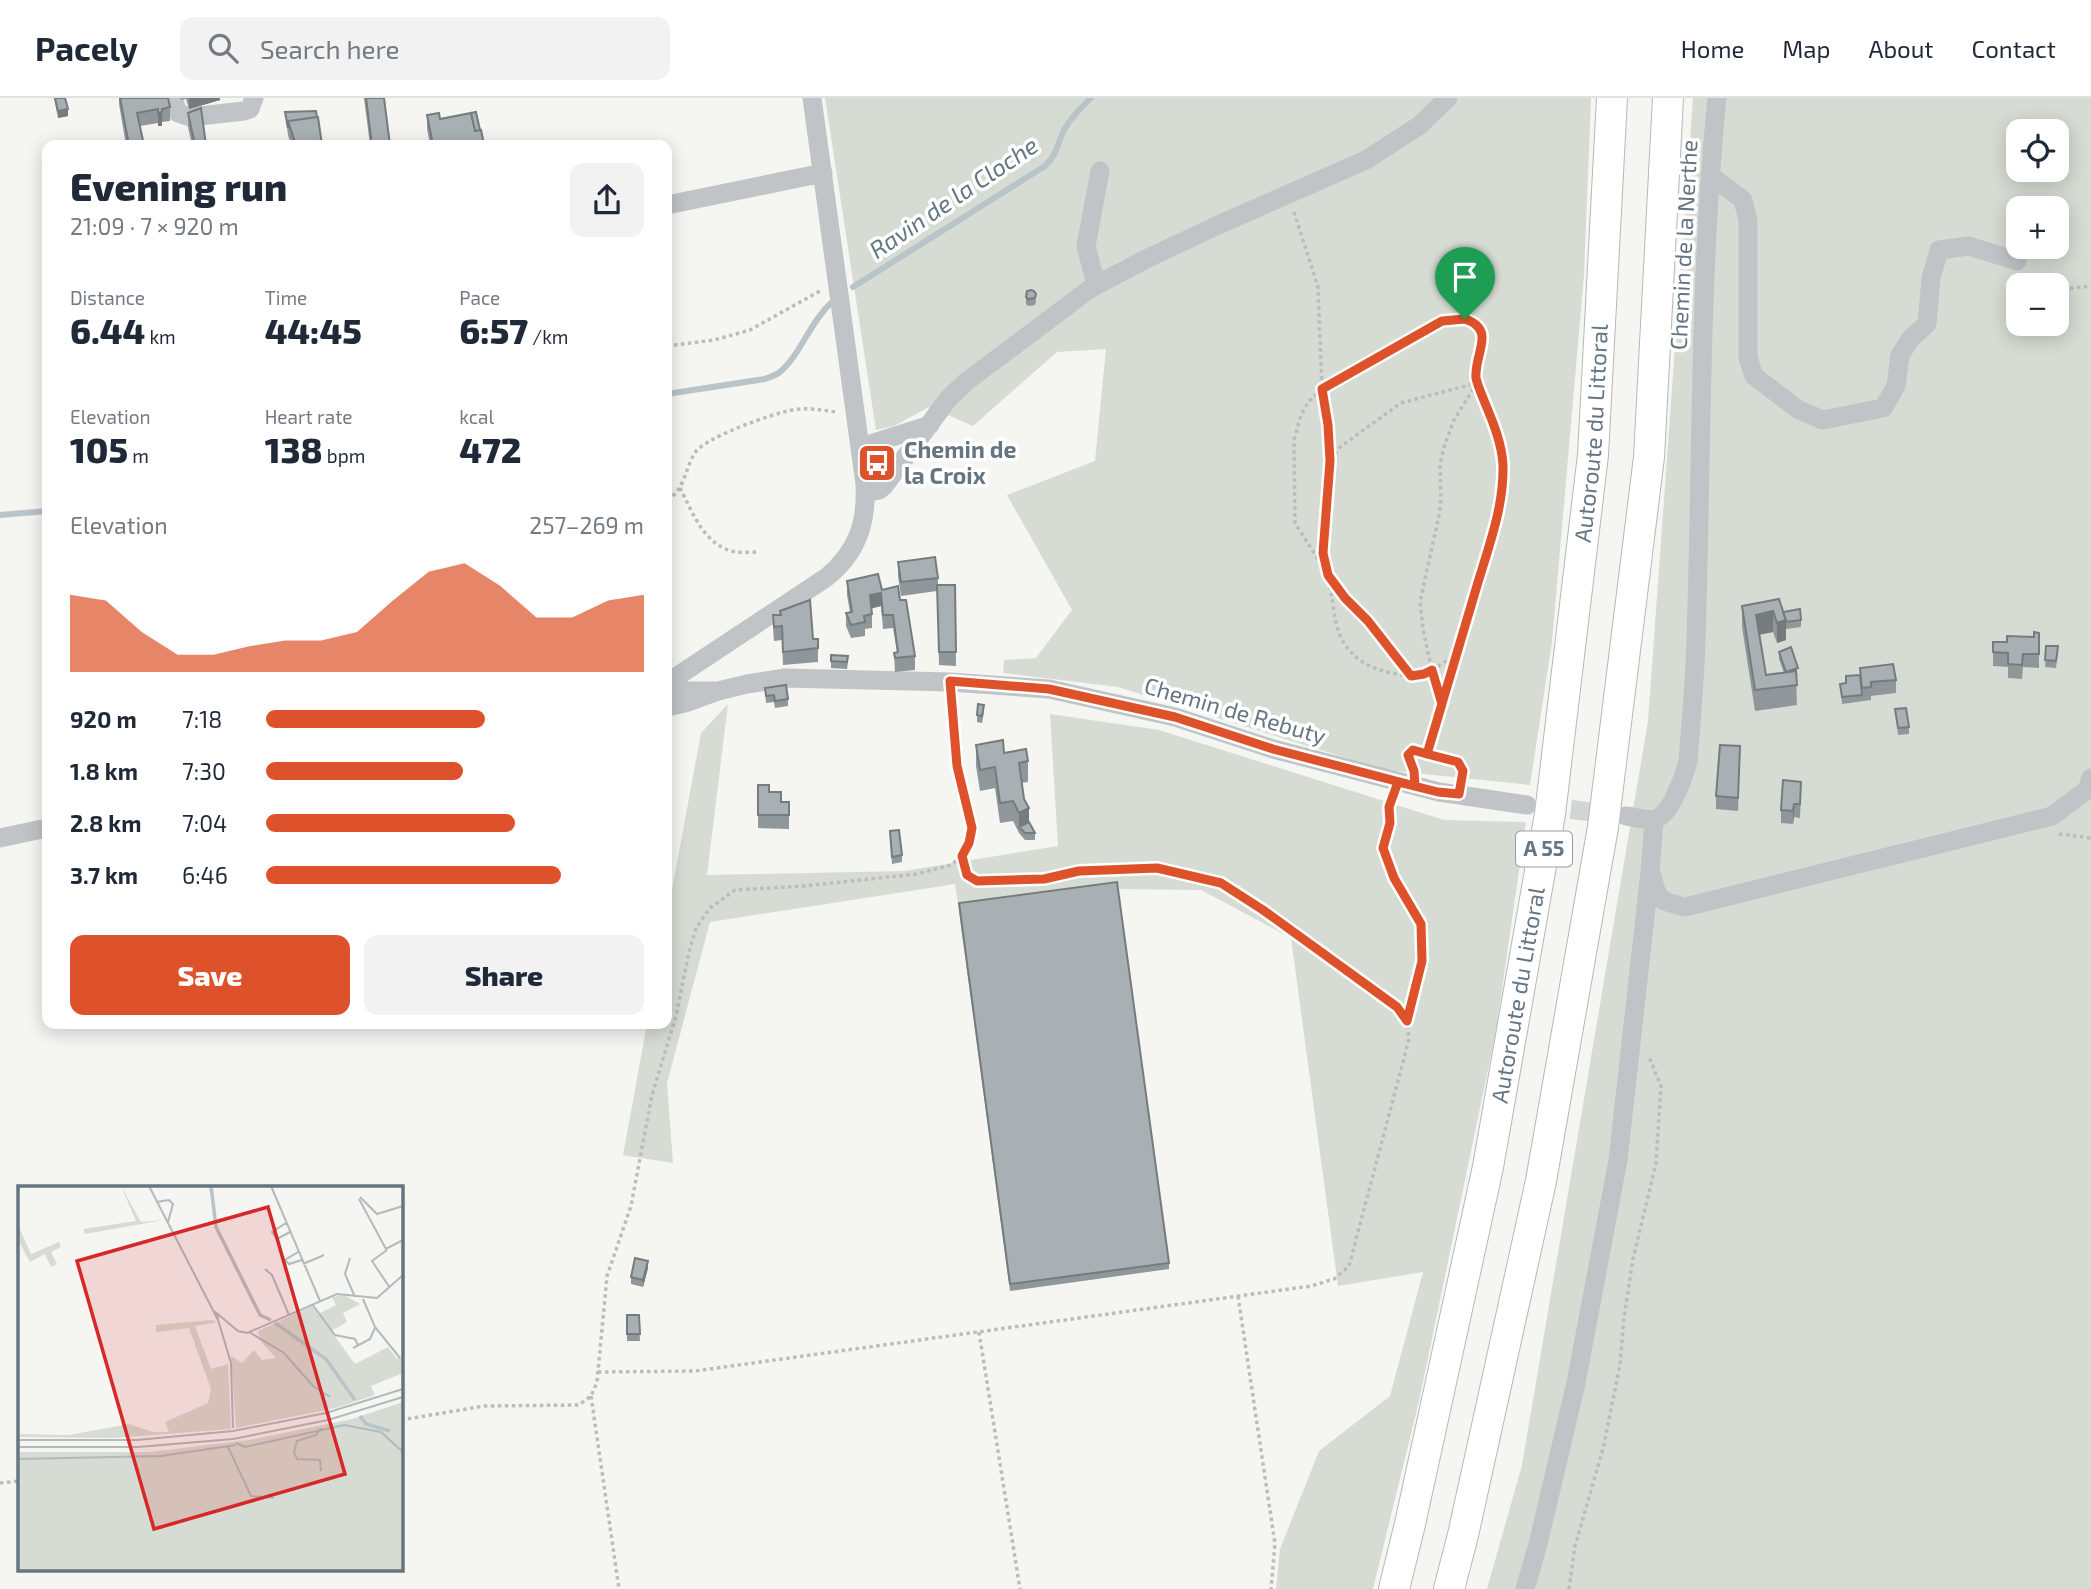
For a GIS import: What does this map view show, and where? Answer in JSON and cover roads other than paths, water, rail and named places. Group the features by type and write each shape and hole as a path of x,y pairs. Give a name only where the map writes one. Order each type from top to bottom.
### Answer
{"highway":[{"name":"Autoroute du Littoral","path":"1394,1589 1488,1167 1550,814 1593,455 1612,98"},
{"name":"A 55","path":"1449,1589 1541,1181 1603,827 1649,457 1668,98"}],"street":[{"path":"173,98 178,113 190,117 244,111 250,108 254,98"},
{"path":"672,681 827,578 845,560 862,529 866,492 861,447 812,98"},
{"path":"866,492 879,490 884,486 948,399 967,381 1097,285 1157,253 1366,160 1420,125 1448,98"},
{"name":"Chemin de la Nerthe","path":"1654,820 1663,815 1670,804 1688,761 1696,642 1701,395 1710,175 1717,98"},
{"path":"1097,285 1086,246 1100,171"},
{"path":"672,204 823,173"},
{"path":"1710,175 1743,200 1748,220 1748,358 1754,376 1799,411 1823,420 1883,408 1896,386 1900,355 1911,338 1927,324 1931,278 1939,250 1969,246 2017,261"},
{"path":"861,447 930,425"},
{"name":"Chemin de Rebuty","path":"672,705 747,684 785,678 950,681 1049,689 1162,714 1273,749 1438,792 1527,805"},
{"name":"Chemin de Rebuty","path":"672,686 687,691 718,691"},
{"path":"1650,872 1656,895 1663,901 1685,907 2052,816 2087,790 2091,778"},
{"path":"1525,1589 1576,1383 1618,1160 1654,820 1626,816"},
{"path":"0,838 42,829"}],"waterway":[{"name":"Ravin de la Cloche","path":"853,287 1045,166 1055,153 1067,125 1091,98"},
{"name":"Ravin de la Cloche","path":"672,393 765,379 777,374 794,356 817,319 831,303"},
{"name":"Ravin de la Cloche","path":"0,515 42,511"}],"tunnel":[{"path":"1542,806 1617,815"}],"place":[{"name":"Chemin de la Croix","path":"877,463"}]}
